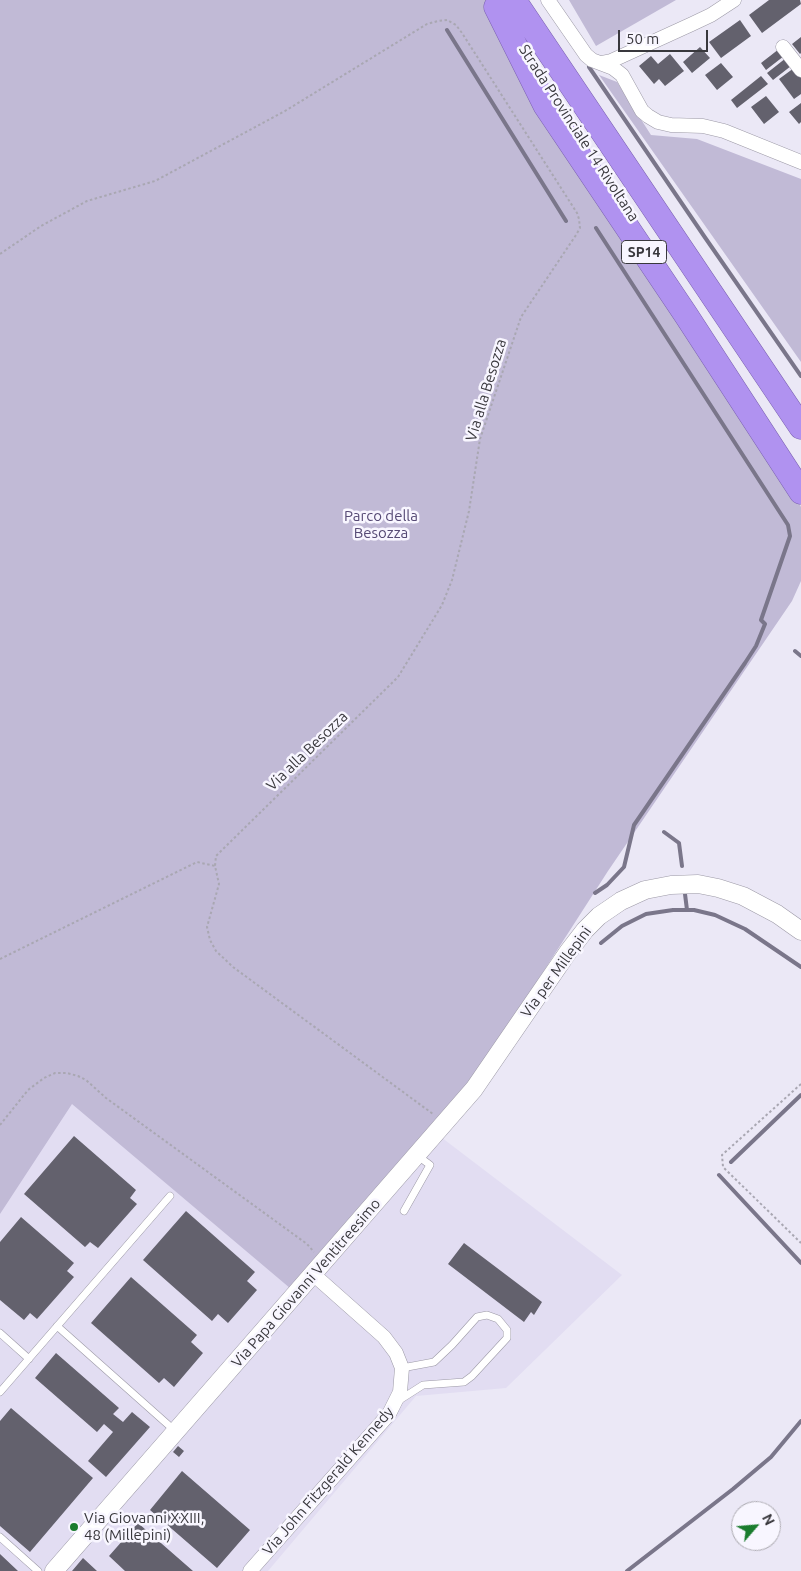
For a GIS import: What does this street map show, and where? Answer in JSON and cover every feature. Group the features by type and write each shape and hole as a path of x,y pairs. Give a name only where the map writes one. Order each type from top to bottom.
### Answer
{"highway":[{"name":"SP14","path":"526,0 702,264 801,404"},
{"name":"SP14","path":"501,2 545,104 801,492"},
{"name":"Strada Provinciale 14 Rivoltana","path":"501,2 801,427"},
{"name":"Strada Provinciale 14 Rivoltana","path":"501,2 650,242 801,464"}],"street":[{"path":"548,0 581,51 589,58 622,74 642,111 653,119 671,125 703,126 724,131 801,162"},
{"path":"601,63 611,61 692,24 734,0"},
{"path":"783,47 801,70"},
{"name":"Via per Millepini","path":"440,1128 474,1089 580,935 599,916 621,901 639,892 665,886 691,884 711,886 743,896 777,914 801,931"},
{"name":"Via Papa Giovanni Ventitreesimo","path":"54,1571 418,1156 440,1128"},
{"path":"313,1274 384,1336 396,1353 402,1368"},
{"name":"Via John Fitzgerald Kennedy","path":"250,1571 389,1414 400,1392 402,1368"}],"lane":[{"path":"404,1211 430,1165 418,1156"},
{"path":"0,1392 170,1196"},
{"path":"396,1402 423,1385 464,1382 472,1376 507,1338 507,1330 498,1319 487,1315 477,1317 434,1362 402,1368"},
{"path":"57,1326 176,1432"},
{"path":"0,1333 29,1359"},
{"path":"0,1537 38,1571"}],"path":[{"name":"Via alla Besozza","path":"0,254 41,226 87,201 155,181 286,111 427,24 447,20 456,25 462,33 578,213 580,228 521,317 480,438 469,511 452,580 442,605 398,677 216,856 219,884 207,926 210,940 216,951 233,967 429,1111 440,1128"},
{"path":"0,959 198,862 216,866"},
{"path":"0,1125 28,1090 44,1078 55,1073 67,1073 78,1076 86,1080 106,1098 313,1249"},
{"path":"801,1084 722,1154 723,1167 801,1243"}],"shaded area":[{"path":"73,1101 433,1131 622,1275 506,1388 416,1396 268,1571 0,1571 0,1203"}],"green space":[{"name":"Parco della Besozza","path":"0,0 490,0 743,381 801,507 801,581 792,601 608,871 457,1106 297,1294 72,1104 0,1214"},
{"path":"569,0 676,0 596,46"},
{"path":"599,75 617,82 651,135 697,139 801,179 801,362"}],"building":[{"path":"769,0 800,0 801,4 762,33 749,15"},
{"path":"740,20 751,36 721,58 709,42"},
{"path":"801,37 801,53 800,54 792,44"},
{"path":"700,47 710,58 692,73 683,62"},
{"path":"779,49 784,56 766,70 761,63"},
{"path":"670,54 684,71 665,86 659,79 654,84 639,66 651,56 658,64"},
{"path":"786,58 791,66 773,80 767,73"},
{"path":"721,63 733,77 717,90 705,75"},
{"path":"794,68 801,78 801,94 794,99 779,79"},
{"path":"761,76 768,84 737,108 731,100"},
{"path":"766,96 779,112 764,124 751,107"},
{"path":"801,103 801,122 799,124 789,112"},
{"path":"74,1136 136,1190 130,1198 137,1204 98,1248 90,1242 85,1247 24,1194"},
{"path":"186,1211 255,1272 247,1281 257,1290 228,1323 218,1314 212,1321 143,1260"},
{"path":"21,1217 74,1263 67,1271 74,1277 37,1319 30,1313 24,1320 0,1300 0,1242"},
{"path":"464,1243 542,1302 534,1315 531,1312 524,1322 448,1264"},
{"path":"131,1277 197,1335 191,1342 203,1353 174,1387 164,1378 159,1383 91,1323"},
{"path":"56,1353 119,1408 113,1414 123,1422 132,1412 150,1427 106,1477 88,1461 113,1432 104,1424 97,1432 35,1378"},
{"path":"11,1408 93,1478 30,1552 0,1526 0,1421"},
{"path":"178,1446 184,1451 179,1457 173,1452"},
{"path":"182,1471 250,1530 217,1568 150,1510"},
{"path":"138,1523 193,1571 125,1571 109,1556"},
{"path":"0,1554 18,1571 0,1571"},
{"path":"83,1558 97,1571 72,1571"}],"waterway":[{"path":"447,30 566,221"},
{"path":"589,67 801,376"},
{"path":"595,893 607,885 624,867 634,825 756,646 765,624 761,620 790,536 788,525 596,228"},
{"path":"795,651 801,656"},
{"path":"664,832 679,843 682,866"},
{"path":"685,894 687,910"},
{"path":"601,943 622,926 646,914 673,910 694,910 715,915 745,929 801,967"},
{"path":"731,1162 801,1095"},
{"path":"719,1175 801,1263"},
{"path":"627,1571 733,1489 771,1457 801,1421"}],"place":[{"name":"Via Giovanni XXIII, 48 (Millepini)","path":"74,1527"}]}
